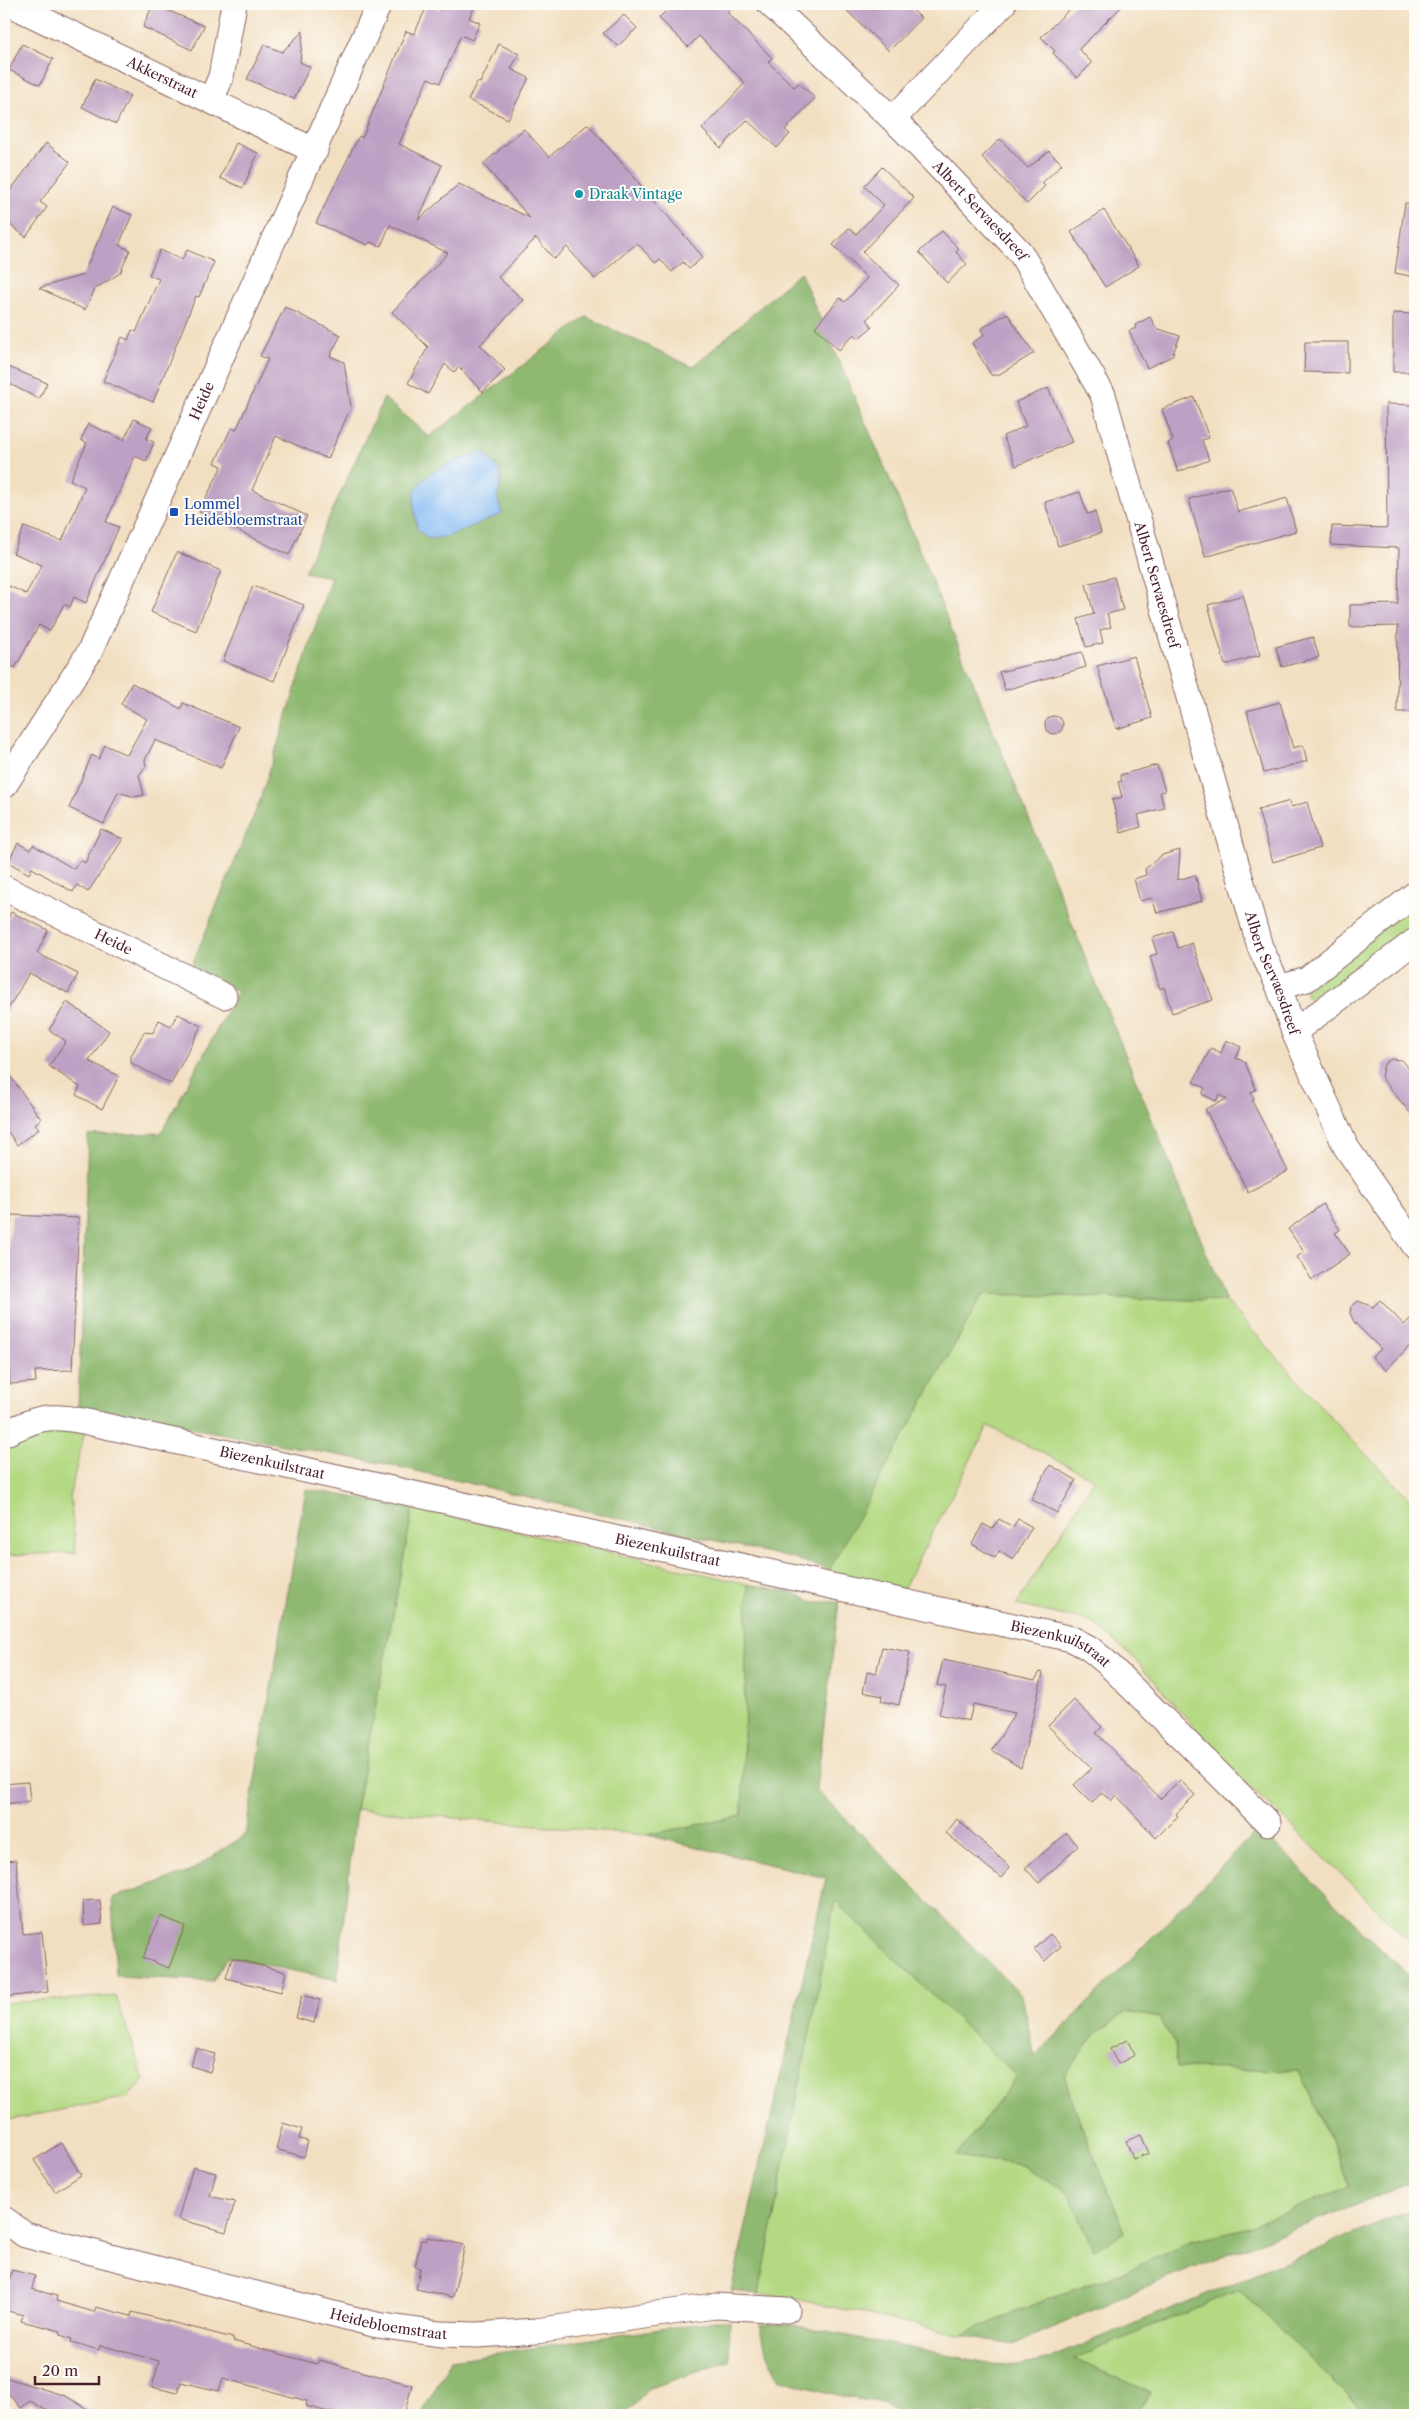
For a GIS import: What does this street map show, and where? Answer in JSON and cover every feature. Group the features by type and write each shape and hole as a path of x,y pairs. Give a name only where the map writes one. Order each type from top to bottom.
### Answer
{"street":[{"name":"Akkerstraat","path":"10,4 315,151"},
{"path":"210,100 222,77 234,4"},
{"name":"Heide","path":"4,786 54,711 90,651 315,151 379,4"},
{"name":"Albert Servaesdreef","path":"770,4 893,120 1020,252 1104,395 1260,947 1279,987 1294,1032 1346,1147 1415,1246"},
{"path":"893,120 1003,4"},
{"name":"Heide","path":"4,888 224,996"},
{"path":"1279,987 1307,979 1415,894"},
{"path":"1294,1032 1415,941"},
{"name":"Biezenkuilstraat","path":"4,1434 43,1417 59,1416 1072,1639 1089,1648 1106,1662 1268,1823"},
{"name":"Heidebloemstraat","path":"4,2220 25,2235 377,2325 423,2332 478,2335 536,2331 715,2306 787,2310"}],"green space":[{"path":"800,272 895,491 1226,1301 983,1294 829,1570 799,1560 386,1464 78,1407 88,1135 161,1133 238,991 191,967 259,803 331,577 304,572 384,398 429,437 586,317 693,367"},
{"path":"1415,902 1415,932 1314,1002 1306,995 1306,990"},
{"path":"983,1294 1226,1301 1344,1432 1415,1504 1415,1947 1277,1811 1238,1777 1134,1658 1092,1622 1016,1605 1095,1479 988,1426 903,1589 827,1570"},
{"path":"44,1427 85,1431 70,1494 76,1553 4,1555 4,1445"},
{"path":"306,1489 413,1508 356,1809 337,1980 228,1957 213,1981 116,1976 112,1898 189,1872 245,1835"},
{"path":"413,1508 748,1584 742,1816 647,1835 356,1809"},
{"path":"748,1584 787,1591 814,1602 839,1602 816,1789 1021,1995 1035,2057 1259,1828 1415,1983 1415,2181 1153,2284 1013,2345 963,2335 1044,2300 1120,2274 1190,2241 1250,2227 1350,2186 1299,2070 1177,2068 1175,2045 1160,2018 1126,2012 1095,2035 1064,2076 1078,2117 1125,2232 1093,2249 1069,2193 1022,2165 956,2156 1017,2077 835,1901 759,2294 731,2291 826,1878 647,1835 742,1816"},
{"path":"835,1900 1018,2077 957,2156 1022,2165 1070,2193 1093,2249 1125,2232 1078,2117 1064,2075 1095,2035 1126,2012 1160,2018 1175,2045 1177,2068 1299,2070 1350,2187 1250,2227 1190,2241 1120,2274 1044,2300 963,2335 792,2298 759,2294"},
{"path":"116,1996 144,2080 128,2097 4,2121 4,2003"},
{"path":"1415,2209 1415,2415 1369,2415 1239,2290 1074,2359 1151,2393 1135,2415 900,2415 883,2403 845,2397 780,2380 767,2355 760,2324 792,2325 993,2364 1019,2366 1045,2360"},
{"path":"1239,2290 1369,2415 1135,2415 1151,2393 1073,2359"},
{"path":"714,2321 730,2321 729,2361 650,2388 625,2415 421,2415 451,2360"}],"water":[{"path":"483,452 497,467 501,477 497,497 502,514 449,536 429,539 417,529 414,498 419,485 425,478 443,467"}],"building":[{"path":"153,4 204,26 192,50 143,27"},
{"path":"428,4 440,10 443,4 476,4 469,18 480,23 472,40 461,35 440,83 428,78 399,144 442,165 418,220 459,184 530,218 483,164 524,129 549,157 588,124 703,257 689,269 683,262 672,272 660,259 655,263 637,243 595,279 567,247 554,259 536,238 498,277 523,300 480,345 505,370 483,392 459,367 454,372 445,364 428,394 408,383 428,347 392,312 448,253 390,225 381,246 370,242 368,245 316,223 359,136 362,138 406,31 414,34"},
{"path":"673,4 735,4 727,12 772,58 768,62 794,87 799,83 815,98 785,130 790,134 777,148 747,120 721,148 702,129 745,83 699,36 688,47 659,18"},
{"path":"840,4 906,4 921,18 889,51"},
{"path":"1075,4 1124,4 1079,49 1092,63 1077,78 1053,53 1055,51 1041,37"},
{"path":"624,15 637,28 618,46 603,33"},
{"path":"303,31 300,62 310,67 294,99 247,79 264,45 282,52"},
{"path":"22,44 53,59 40,85 9,70"},
{"path":"499,44 519,54 511,69 529,78 508,119 468,100 477,82 480,83"},
{"path":"95,79 130,96 116,124 82,107"},
{"path":"1000,139 1028,168 1049,151 1062,164 1042,183 1045,186 1027,204 982,157"},
{"path":"46,143 70,162 40,202 47,207 26,237 4,220 4,199"},
{"path":"236,143 258,153 243,188 220,178"},
{"path":"882,167 914,198 862,252 899,285 867,319 872,327 859,338 854,334 839,350 815,327 840,298 845,302 867,278 833,245 849,228 856,234 884,205 864,186"},
{"path":"1405,203 1415,204 1415,277 1395,273"},
{"path":"113,207 132,215 119,245 130,250 120,273 95,289 85,310 39,288 83,275"},
{"path":"1104,210 1139,266 1105,287 1071,232"},
{"path":"942,231 959,249 956,252 967,264 947,283 919,252"},
{"path":"160,250 182,260 187,250 214,262 199,297 196,296 153,402 103,381 122,337 128,340 132,330 136,332 159,279 149,275"},
{"path":"285,307 341,335 330,356 344,362 351,407 328,459 276,436 252,490 307,516 289,555 199,512 222,466 215,463 231,428 236,430 268,359 260,356"},
{"path":"1007,313 1034,353 998,375 991,375 972,343 984,335 981,329"},
{"path":"1393,313 1415,314 1415,372 1393,372"},
{"path":"1150,317 1156,328 1180,336 1172,356 1147,368 1129,331 1136,328 1135,325"},
{"path":"1305,342 1348,342 1348,373 1304,372"},
{"path":"4,365 47,383 39,399 4,381"},
{"path":"1048,388 1072,442 1016,466 1003,436 1026,426 1016,402"},
{"path":"1194,397 1209,438 1202,440 1209,460 1178,472 1168,443 1173,440 1162,409"},
{"path":"1386,404 1415,405 1415,712 1397,712 1398,626 1350,627 1350,605 1398,604 1399,548 1331,545 1332,526 1387,528"},
{"path":"134,419 152,427 146,439 154,442 146,461 135,456 106,522 119,527 86,603 74,597 70,607 64,604 50,631 39,625 15,668 4,662 4,598 9,586 26,594 42,565 13,553 24,527 62,541 85,487 70,480 87,443 81,440 88,424 124,440"},
{"path":"1230,487 1238,512 1287,498 1296,531 1205,557 1189,499"},
{"path":"1080,492 1087,514 1095,512 1101,533 1058,546 1045,502"},
{"path":"177,552 221,571 196,631 151,612"},
{"path":"1114,577 1123,610 1107,614 1111,627 1100,630 1103,643 1086,647 1078,619 1094,614 1086,584"},
{"path":"253,586 304,605 274,681 223,661"},
{"path":"1243,595 1260,655 1225,665 1208,605"},
{"path":"1313,637 1319,657 1282,667 1276,647"},
{"path":"1082,652 1086,667 1005,690 999,672"},
{"path":"1134,656 1152,718 1116,729 1097,666"},
{"path":"132,683 181,709 183,703 239,727 221,768 155,740 145,760 146,766 139,775 144,795 135,797 118,792 104,824 69,808 92,755 99,759 105,745 127,755 147,719 121,704"},
{"path":"1280,702 1293,748 1303,745 1307,761 1264,773 1247,711"},
{"path":"1054,716 1062,721 1063,725 1058,733 1054,734 1046,729 1045,725 1050,717"},
{"path":"1157,765 1165,791 1160,792 1164,808 1138,815 1141,827 1121,833 1112,800 1122,797 1118,782 1122,781 1120,775"},
{"path":"1290,801 1291,807 1307,802 1320,848 1273,862 1258,810"},
{"path":"101,829 123,839 88,892 77,885 73,892 32,868 29,874 8,862 18,843 30,850 33,845 74,869 80,860 85,863"},
{"path":"1180,850 1178,880 1195,875 1202,901 1157,913 1152,898 1140,901 1134,879 1146,875 1145,869 1162,855"},
{"path":"11,912 48,930 37,953 78,974 68,993 29,973 4,1016 4,927"},
{"path":"1173,932 1178,948 1192,943 1213,1000 1172,1013 1164,987 1160,989 1150,956 1157,954 1152,938"},
{"path":"67,1002 109,1031 89,1061 119,1076 102,1109 76,1095 80,1087 49,1066 66,1041 49,1030"},
{"path":"178,1014 201,1026 171,1084 131,1063 131,1056 144,1032 153,1033 159,1020 171,1026"},
{"path":"1226,1040 1241,1047 1236,1058 1245,1062 1256,1090 1251,1092 1254,1100 1252,1101 1288,1171 1248,1192 1205,1109 1227,1099 1219,1095 1216,1101 1202,1094 1205,1088 1193,1082 1211,1048 1221,1053"},
{"path":"1391,1059 1402,1060 1415,1076 1415,1119 1381,1077 1384,1064"},
{"path":"4,1067 41,1119 35,1124 39,1129 17,1145 4,1126"},
{"path":"1323,1204 1340,1230 1335,1233 1350,1254 1312,1280 1297,1257 1304,1252 1288,1229"},
{"path":"12,1215 79,1218 72,1370 35,1371 36,1382 10,1384 6,1323 4,1323 4,1248 8,1247"},
{"path":"1380,1300 1404,1325 1415,1314 1415,1340 1386,1370 1372,1357 1381,1349 1354,1322 1350,1313 1351,1307 1358,1301 1373,1307"},
{"path":"1050,1465 1076,1480 1057,1513 1031,1499"},
{"path":"999,1519 1013,1527 1018,1519 1032,1527 1013,1560 999,1551 995,1558 972,1544 983,1524 992,1529"},
{"path":"882,1647 910,1652 899,1705 881,1701 882,1696 863,1692 867,1672 876,1674"},
{"path":"943,1660 1035,1680 1040,1672 1043,1673 1021,1768 992,1750 1015,1713 973,1704 969,1721 939,1714 946,1687 937,1685"},
{"path":"1074,1700 1102,1727 1096,1733 1160,1799 1180,1780 1195,1795 1176,1814 1178,1816 1156,1838 1116,1795 1111,1801 1102,1792 1092,1803 1074,1785 1092,1768 1048,1726"},
{"path":"28,1782 30,1801 4,1804 4,1784"},
{"path":"957,1819 1010,1867 1001,1878 946,1833"},
{"path":"1067,1833 1078,1846 1039,1883 1025,1868"},
{"path":"16,1860 23,1934 42,1932 48,1992 4,1997 4,1861"},
{"path":"100,1900 102,1924 84,1926 83,1901"},
{"path":"160,1916 185,1926 169,1968 143,1958"},
{"path":"1050,1934 1061,1946 1045,1961 1034,1949"},
{"path":"232,1958 286,1972 281,1992 226,1978"},
{"path":"302,1995 320,2000 314,2023 296,2018"},
{"path":"1127,2040 1135,2055 1118,2064 1110,2049"},
{"path":"196,2048 215,2054 210,2072 191,2066"},
{"path":"283,2123 302,2129 299,2139 308,2141 304,2157 276,2149"},
{"path":"1141,2135 1149,2153 1133,2159 1126,2141"},
{"path":"61,2143 81,2175 55,2192 34,2160"},
{"path":"193,2167 216,2173 210,2196 235,2202 226,2232 178,2219"},
{"path":"427,2237 465,2245 453,2297 416,2289 420,2268 415,2267 421,2240 426,2241"},
{"path":"12,2270 35,2276 32,2289 57,2296 56,2301 94,2312 96,2307 131,2316 132,2312 233,2338 233,2341 317,2364 319,2360 412,2385 404,2415 339,2415 306,2406 307,2401 223,2378 219,2391 181,2382 178,2393 152,2387 159,2361 100,2345 99,2350 71,2342 72,2339 60,2335 61,2331 21,2321 23,2315 4,2310 4,2300"},
{"path":"4,2377 66,2396 97,2415 54,2415 30,2401 21,2408 4,2388"}],"place":[{"name":"Draak Vintage","path":"579,194"},
{"name":"Lommel Heidebloemstraat","path":"174,512"}]}
